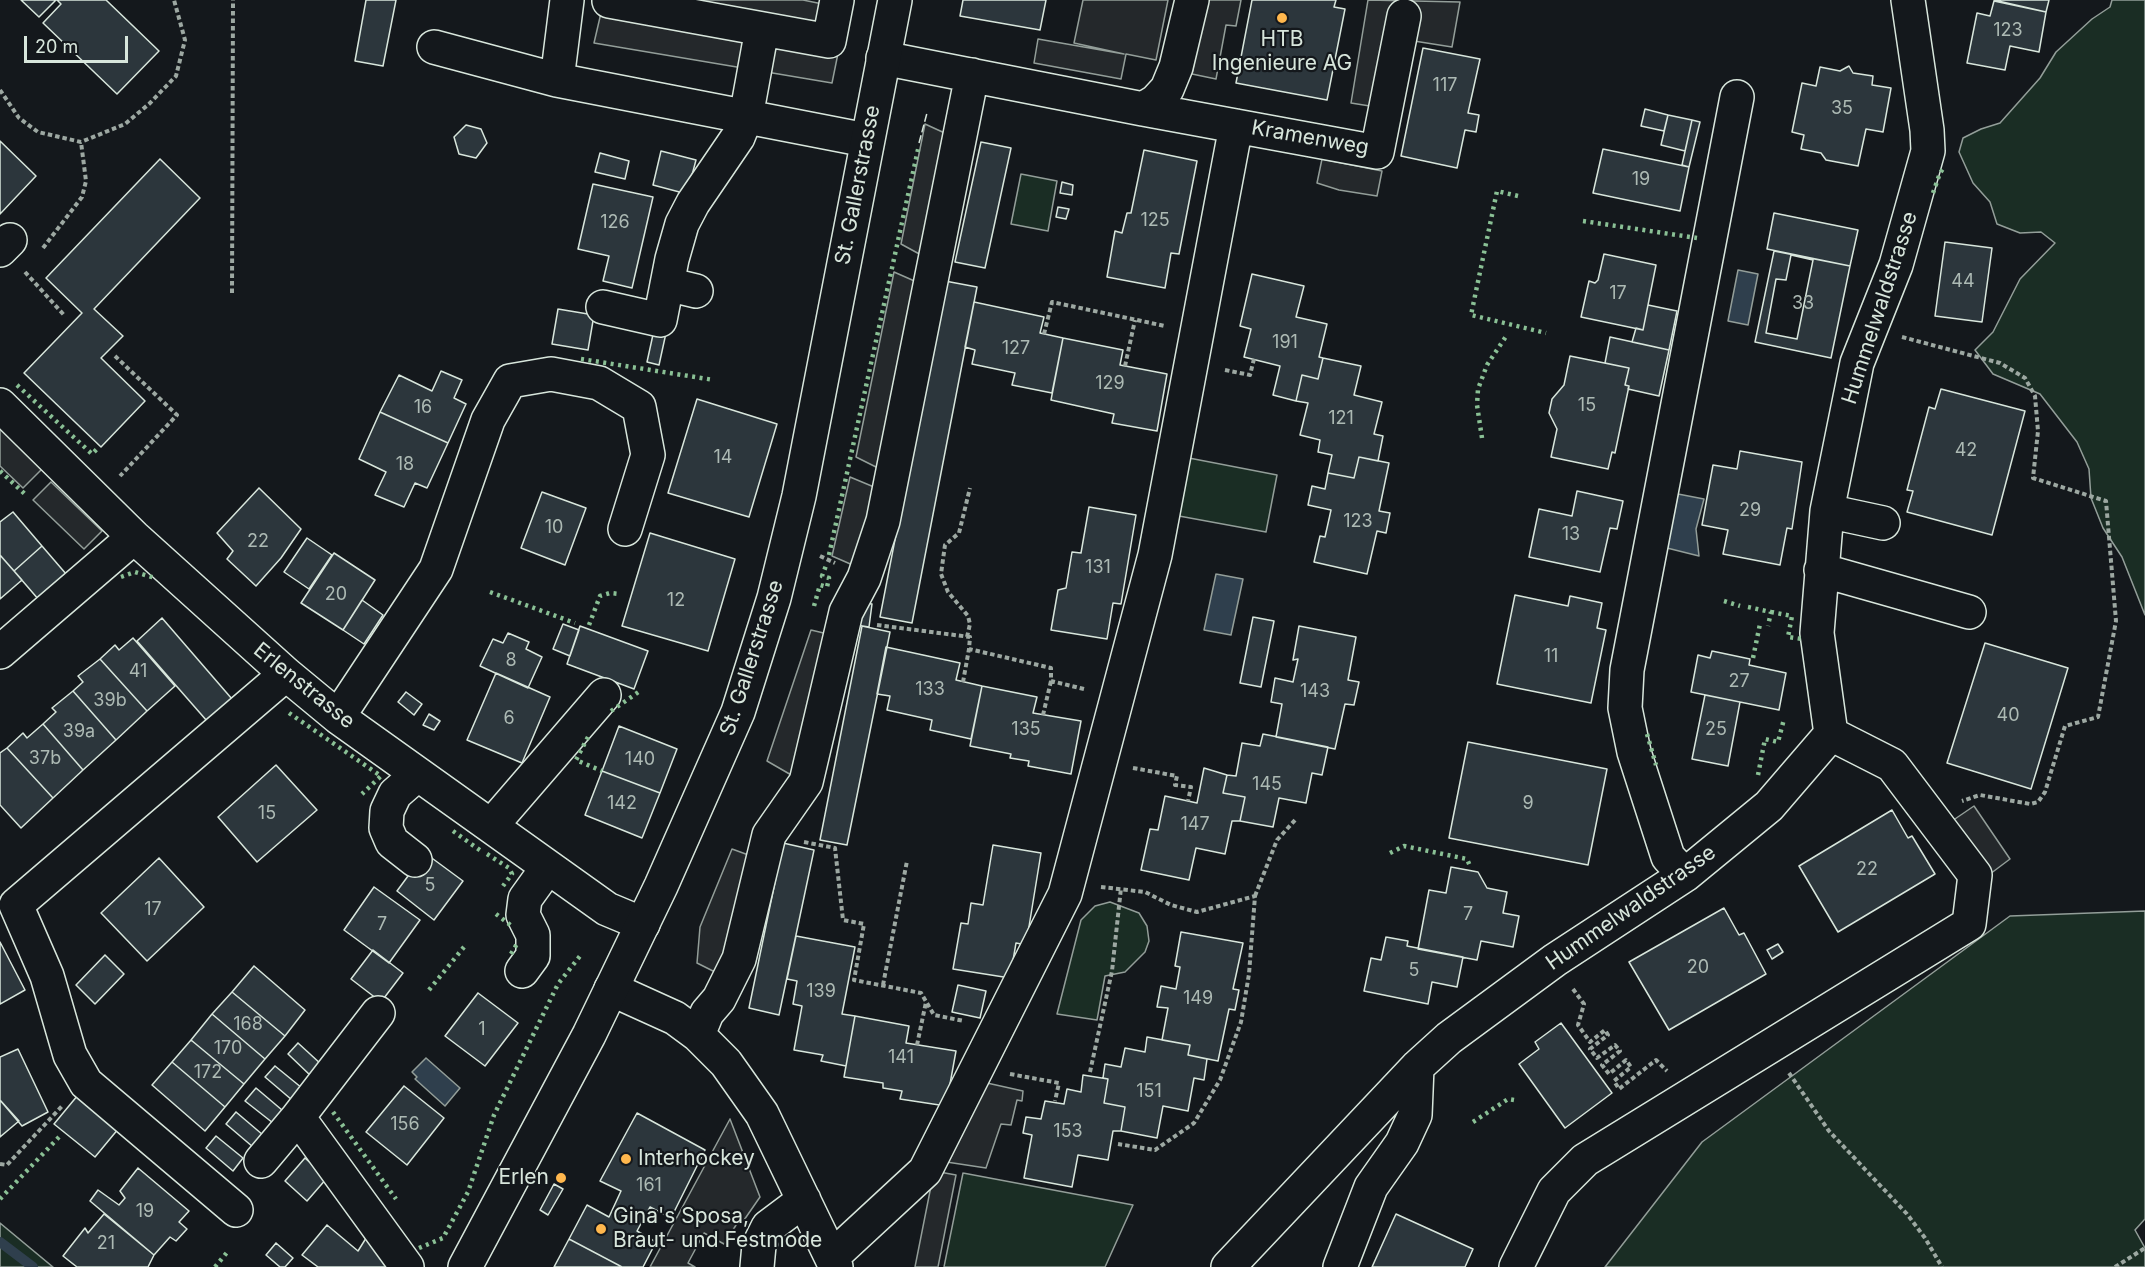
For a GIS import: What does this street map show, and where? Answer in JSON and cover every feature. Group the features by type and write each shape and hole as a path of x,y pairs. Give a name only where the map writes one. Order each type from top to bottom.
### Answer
{"street":[{"path":"557,80 567,0"},
{"path":"609,1 829,41 837,0"},
{"name":"St. Gallerstrasse","path":"465,1267 612,989 738,711 774,598 800,496 866,140 895,0"},
{"path":"1143,109 1156,101 1167,89 1176,67 1192,0"},
{"name":"Hummelwaldstrasse","path":"1228,1267 1418,1067 1449,1038 1555,960 1685,875 1769,806 1831,734 1817,633 1827,511 1854,375 1896,265 1928,152 1927,130 1908,0"},
{"name":"Kramenweg","path":"883,58 1377,152 1404,16"},
{"path":"603,307 660,320 681,287 682,224 693,202 738,137 746,117 762,29"},
{"path":"434,46 557,80 866,140"},
{"path":"698,1035 707,1013 719,999 738,959 769,835 806,782 846,612 864,578 883,521 972,75"},
{"path":"1685,875 1668,857 1634,752 1625,708 1627,670 1737,97"},
{"path":"612,989 675,1018 698,1035 726,1063 751,1096 834,1262 925,1171 1065,894 1155,555 1236,126"},
{"path":"338,717 436,569 488,420 510,381 551,374 599,383 639,407 648,455 625,529"},
{"name":"Erlenstrasse","path":"0,405 134,537 286,674 338,717 607,909 643,924"},
{"path":"1827,511 1883,523"},
{"path":"0,652 134,537"},
{"path":"1821,570 1969,612"},
{"path":"236,1210 84,1078 70,1055 47,976 16,905 286,674"},
{"path":"491,826 604,695"},
{"path":"1516,1267 1554,1191 1585,1160 1969,924 1976,875 1892,765 1831,734"},
{"path":"415,860 392,842 386,828 387,811 395,794 418,774"},
{"path":"522,971 533,956 533,935 523,915 525,899 548,867"},
{"path":"261,1161 378,1013"},
{"path":"1340,1267 1371,1187 1402,1143 1415,1115 1418,1067"},
{"path":"298,1117 407,1267"},
{"path":"757,1267 759,1245 768,1227 804,1200"}],"path":[{"path":"0,90 19,118 38,132 81,142 125,124 176,76 185,40 174,0"},
{"path":"232,293 233,0"},
{"path":"42,249 82,197 86,181 81,142"},
{"path":"12,252 25,274 64,315"},
{"path":"1044,334 1052,302 1198,333"},
{"path":"1125,366 1135,320"},
{"path":"1872,329 2000,363 2025,378 2035,396 2038,431 2033,478 2106,501 2116,621 2098,717 2064,726 2045,792 2038,802 2030,804 1980,795 1967,797 1935,821"},
{"path":"97,501 177,415 115,356"},
{"path":"967,637 970,624 968,616 948,592 941,574 945,545 959,532 970,488"},
{"path":"864,578 878,601 875,624 970,637 963,682"},
{"path":"969,649 1052,668 1043,714"},
{"path":"1051,681 1117,697"},
{"path":"1100,763 1177,776 1175,785 1191,788 1188,801"},
{"path":"1118,1144 1155,1150 1194,1123 1220,1080 1241,1022 1249,974 1255,896 1277,840 1296,819"},
{"path":"769,835 835,848 843,920 864,924 854,980 921,993 934,1015 998,1027"},
{"path":"883,985 907,861"},
{"path":"1068,879 1102,887 1145,892 1171,905 1197,912 1255,896"},
{"path":"1090,1072 1112,970 1120,888"},
{"path":"1572,986 1584,1004 1578,1024 1590,1042 1605,1030 1608,1035 1590,1049 1597,1058 1615,1045 1620,1050 1602,1065 1609,1074 1626,1060 1631,1067 1618,1078"},
{"path":"917,1045 926,1002"},
{"path":"1770,1045 1829,1131 1907,1214 1942,1267"},
{"path":"977,1068 1059,1083 1055,1101"},
{"path":"0,1164 7,1165 50,1120 84,1078"},
{"path":"2115,1267 2145,1248"}],"green space":[{"path":"2112,0 2145,0 2145,615 2122,557 2103,528 2091,498 2089,469 2077,442 2040,394 1993,374 1975,350 1993,332 2020,279 2055,243 2041,232 2020,233 1997,224 1990,202 1973,183 1959,152 1963,138 2000,123 2040,78 2056,52 2092,19 2110,7"},
{"path":"1021,174 1057,181 1048,231 1011,224"},
{"path":"1189,458 1277,475 1266,532 1179,516"},
{"path":"1110,902 1139,913 1147,926 1149,941 1145,952 1125,972 1105,976 1097,1020 1057,1014 1081,920 1095,906"},
{"path":"2145,911 2145,1219 2135,1230 2145,1248 2145,1267 1605,1267 1702,1142 2010,916"},
{"path":"963,1173 1133,1205 1105,1267 944,1267"},
{"path":"0,1223 53,1267 0,1267"}],"shaded area":[{"path":"604,0 803,0 847,9 832,83 594,43"},
{"path":"1083,0 1168,0 1156,60 1126,54 1121,79 1034,63 1038,39 1124,54 1074,43"},
{"path":"1206,0 1241,0 1236,26 1226,25 1216,79 1192,74"},
{"path":"1368,0 1460,2 1452,47 1414,41 1401,111 1351,103"},
{"path":"925,124 949,135 923,256 901,244"},
{"path":"1322,159 1382,171 1377,196 1339,190 1317,183"},
{"path":"894,272 919,283 880,469 856,457"},
{"path":"0,428 42,469 23,488 0,466"},
{"path":"850,477 874,487 855,566 832,556"},
{"path":"51,482 102,531 84,549 33,500"},
{"path":"811,630 832,635 793,776 767,761"},
{"path":"1974,806 2010,859 1986,877 1949,823"},
{"path":"732,849 754,857 717,973 697,963 700,927"},
{"path":"987,1083 1023,1091 1022,1101 1017,1100 1011,1125 1001,1124 986,1168 940,1161"},
{"path":"730,1119 760,1197 742,1223 738,1222 724,1244 704,1233 688,1263 695,1267 650,1267"},
{"path":"934,1171 956,1175 938,1267 915,1267"}],"water":[{"path":"1738,270 1758,274 1748,325 1728,321"},
{"path":"1678,494 1704,499 1696,529 1699,556 1667,548"},
{"path":"1216,574 1243,579 1231,635 1204,630"},
{"path":"426,1058 460,1088 445,1106 415,1079 417,1077 412,1072"}],"building":[{"path":"21,0 56,0 39,17"},
{"path":"57,0 106,0 159,51 117,94 43,23 61,4"},
{"path":"366,0 396,0 383,66 355,61"},
{"path":"963,0 1046,0 1040,30 960,16"},
{"path":"1252,0 1336,0 1334,7 1345,9 1327,100 1236,83"},
{"path":"1994,0 2049,0 2046,12"},
{"path":"1994,1 2046,12 2039,52 2010,46 2005,70 1967,63 1977,13 1990,16"},
{"path":"1423,48 1480,59 1468,113 1479,115 1476,132 1465,130 1457,168 1401,156"},
{"path":"1849,66 1853,73 1873,76 1872,85 1891,88 1883,132 1866,129 1858,166 1826,160 1821,153 1801,149 1804,135 1792,132 1802,83 1816,86 1820,67 1840,71"},
{"path":"1645,109 1668,115 1664,131 1641,126"},
{"path":"1668,115 1692,120 1685,151 1661,145"},
{"path":"1692,120 1700,122 1689,167 1682,165"},
{"path":"466,125 481,129 487,143 476,158 459,154 454,137"},
{"path":"0,141 36,176 0,214"},
{"path":"981,142 1011,148 985,268 955,262"},
{"path":"1603,149 1689,167 1680,211 1593,193"},
{"path":"1144,150 1197,161 1179,254 1171,253 1165,288 1107,277 1115,231 1122,233 1127,213 1131,213"},
{"path":"661,151 696,160 687,194 653,185"},
{"path":"600,153 629,161 625,179 595,172"},
{"path":"160,159 200,198 94,309 123,336 101,358 145,401 101,447 24,373 82,313 46,278"},
{"path":"1062,182 1073,185 1072,195 1060,193"},
{"path":"593,184 653,197 632,288 603,281 609,256 578,249"},
{"path":"1058,207 1069,209 1066,219 1056,217"},
{"path":"1774,213 1858,230 1850,266 1767,249"},
{"path":"1945,242 1992,248 1982,322 1935,316"},
{"path":"1774,251 1850,266 1831,358 1755,342"},
{"path":"1604,254 1656,265 1643,330 1581,317 1589,281 1595,283 1598,280"},
{"path":"1791,255 1813,260 1797,339 1766,333 1776,279 1786,280"},
{"path":"1252,274 1304,286 1296,317 1327,324 1319,357 1323,358 1318,379 1302,375 1296,401 1273,395 1280,366 1244,357 1251,329 1240,326"},
{"path":"945,281 977,287 912,623 880,617"},
{"path":"974,302 1044,317 1040,333 1063,338 1052,393 1012,385 1015,373 972,364 975,350 965,347"},
{"path":"1648,305 1677,311 1669,350 1632,342 1636,328 1643,330"},
{"path":"558,309 594,315 588,350 552,344"},
{"path":"654,330 666,333 659,365 647,362"},
{"path":"1610,337 1669,350 1659,396 1628,389 1629,386 1625,385 1629,368 1605,363"},
{"path":"1063,338 1123,350 1120,365 1167,374 1157,431 1112,423 1114,414 1051,400"},
{"path":"1570,356 1629,368 1625,385 1629,386 1615,453 1612,452 1608,469 1551,457 1557,429 1549,413 1552,399 1564,385"},
{"path":"1323,358 1361,366 1354,395 1382,402 1374,434 1383,436 1378,461 1359,457 1354,478 1328,473 1332,455 1318,452 1320,440 1300,435 1308,403 1296,401 1302,375 1318,379"},
{"path":"441,371 462,380 454,398 466,404 448,443 380,412 399,375 432,391"},
{"path":"1941,389 2025,411 1992,535 1907,512 1913,491 1907,490 1929,407 1935,409"},
{"path":"697,399 777,424 749,517 668,493"},
{"path":"380,412 448,443 427,488 415,483 404,507 375,495 386,472 359,459"},
{"path":"1740,451 1802,462 1792,529 1787,528 1780,565 1723,554 1728,530 1702,525 1713,465 1737,469"},
{"path":"1359,457 1389,463 1379,511 1390,513 1386,533 1377,531 1367,574 1314,562 1320,536 1325,537 1331,510 1308,505 1312,486 1325,489 1328,473 1354,478"},
{"path":"259,488 301,529 281,558 256,586 227,559 233,551 217,533"},
{"path":"1577,491 1623,501 1617,529 1610,528 1600,572 1529,557 1539,509 1572,516"},
{"path":"542,492 586,508 565,565 521,548"},
{"path":"1089,507 1136,515 1121,604 1113,603 1107,639 1051,630 1058,590 1066,588 1072,552 1081,553"},
{"path":"13,512 42,546 14,571 0,555 0,522"},
{"path":"650,533 735,559 708,651 622,626"},
{"path":"307,538 332,555 309,589 284,572"},
{"path":"42,546 73,582 45,607 14,571"},
{"path":"334,553 375,580 343,630 301,603"},
{"path":"0,555 22,580 0,599"},
{"path":"1515,595 1568,606 1570,596 1602,603 1597,628 1606,630 1591,703 1497,684"},
{"path":"362,600 383,615 364,644 343,630"},
{"path":"860,602 872,604 869,627 856,625"},
{"path":"1253,617 1274,621 1261,687 1240,683"},
{"path":"162,618 232,699 207,721 137,641"},
{"path":"563,624 579,630 570,656 553,649"},
{"path":"580,626 648,651 634,689 567,664"},
{"path":"862,626 890,632 847,845 820,840"},
{"path":"1299,626 1356,637 1348,680 1359,682 1354,705 1345,704 1335,749 1276,737 1282,704 1271,702 1275,678 1293,682 1298,659 1293,660"},
{"path":"508,633 529,642 526,649 542,657 528,688 480,666 493,639 503,643"},
{"path":"133,638 175,686 147,711 100,659 115,645 119,650"},
{"path":"1985,643 2068,668 2031,789 1947,763"},
{"path":"886,647 960,663 956,680 982,686 971,739 930,730 932,720 887,710 890,696 877,694"},
{"path":"1712,651 1750,659 1749,665 1786,673 1779,710 1691,692 1698,655 1710,658"},
{"path":"100,659 147,711 116,740 73,691 83,682 78,676"},
{"path":"496,673 550,697 522,763 467,740"},
{"path":"982,686 1037,697 1033,713 1081,721 1071,774 1028,766 1029,761 1010,758 1011,754 970,746"},
{"path":"73,691 116,740 83,770 43,724 56,712 52,708"},
{"path":"406,692 422,704 414,715 398,702"},
{"path":"1705,695 1740,702 1728,766 1692,759"},
{"path":"429,714 440,721 434,730 423,725"},
{"path":"43,724 83,770 53,798 7,748 23,733 27,738"},
{"path":"619,726 677,749 660,793 602,771"},
{"path":"1263,734 1328,747 1322,775 1312,773 1306,803 1279,798 1273,827 1240,821 1245,797 1223,793 1227,775 1236,776 1242,743 1260,746"},
{"path":"1468,742 1607,769 1588,865 1449,838"},
{"path":"7,748 53,798 21,828 0,805 0,753"},
{"path":"276,765 317,810 257,862 218,817"},
{"path":"1204,768 1227,775 1223,793 1245,797 1240,821 1232,821 1225,854 1196,848 1189,880 1141,870 1150,829 1158,830 1165,796 1197,803"},
{"path":"602,771 660,793 642,838 585,815"},
{"path":"1892,810 1908,838 1912,836 1935,874 1838,932 1799,866"},
{"path":"783,843 814,850 779,1015 749,1008"},
{"path":"993,845 1041,853 1026,945 1016,943 1010,978 953,969 961,923 968,924 971,903 983,905"},
{"path":"425,853 463,881 434,920 397,891"},
{"path":"159,858 204,907 147,961 101,913"},
{"path":"1451,867 1478,872 1487,888 1507,892 1503,913 1519,916 1513,947 1481,941 1477,960 1418,949 1429,890 1446,893"},
{"path":"374,887 420,920 389,963 344,930"},
{"path":"1724,908 1739,935 1744,933 1766,974 1669,1030 1629,962"},
{"path":"1181,932 1243,943 1233,989 1239,990 1235,1010 1229,1009 1218,1061 1188,1055 1190,1045 1162,1040 1168,1008 1157,1007 1161,986 1176,989 1180,967 1175,966"},
{"path":"796,936 855,947 842,1014 855,1016 846,1066 821,1061 823,1055 794,1050 802,1006 793,1004 797,981 787,979"},
{"path":"1386,937 1408,941 1407,946 1463,957 1457,987 1432,982 1428,1004 1364,991 1371,958 1381,960"},
{"path":"0,942 25,990 0,1004"},
{"path":"1778,944 1783,952 1772,959 1767,950"},
{"path":"373,950 403,973 381,1002 351,979"},
{"path":"105,955 124,974 95,1004 76,985"},
{"path":"254,966 305,1010 285,1036 232,992"},
{"path":"958,985 986,991 980,1018 952,1012"},
{"path":"232,992 285,1036 265,1059 212,1014"},
{"path":"478,993 518,1023 485,1066 445,1036"},
{"path":"212,1014 265,1059 244,1084 191,1040"},
{"path":"855,1016 909,1026 906,1043 956,1051 946,1106 900,1099 902,1091 883,1088 883,1083 844,1077"},
{"path":"1561,1023 1612,1093 1565,1128 1519,1064 1539,1049 1535,1042"},
{"path":"1147,1037 1190,1045 1188,1055 1207,1059 1204,1080 1194,1078 1188,1111 1163,1106 1157,1138 1121,1131 1125,1107 1104,1103 1108,1079 1103,1078 1105,1064 1121,1067 1125,1048 1145,1052"},
{"path":"191,1040 244,1084 225,1107 172,1062"},
{"path":"298,1043 322,1065 311,1076 288,1054"},
{"path":"18,1049 48,1112 22,1126 0,1100 0,1057"},
{"path":"172,1062 225,1107 205,1131 152,1085"},
{"path":"275,1066 302,1088 292,1100 265,1077"},
{"path":"1083,1075 1108,1079 1104,1103 1125,1107 1121,1131 1113,1131 1108,1160 1078,1155 1072,1187 1024,1178 1032,1135 1023,1133 1026,1117 1041,1119 1045,1101 1064,1104 1067,1089 1081,1092"},
{"path":"404,1086 444,1118 407,1165 366,1132"},
{"path":"256,1088 282,1110 273,1123 245,1101"},
{"path":"78,1095 119,1128 95,1157 54,1124"},
{"path":"0,1100 19,1121 0,1137"},
{"path":"236,1112 263,1135 253,1147 226,1124"},
{"path":"637,1113 705,1150 671,1218 650,1207 637,1231 656,1242 643,1267 622,1267 569,1239 587,1205 609,1217 621,1191 600,1181"},
{"path":"216,1136 243,1158 233,1171 206,1148"},
{"path":"305,1158 327,1178 307,1201 285,1181"},
{"path":"138,1168 189,1211 179,1222 187,1229 176,1241 170,1237 154,1255 90,1201 98,1190 119,1205 125,1198 120,1191"},
{"path":"554,1184 563,1189 548,1215 540,1210"},
{"path":"104,1214 154,1255 148,1267 77,1267 63,1256 85,1228 88,1233"},
{"path":"1396,1214 1473,1249 1465,1267 1372,1267"},
{"path":"327,1225 358,1251 368,1235 394,1267 318,1267 302,1255"},
{"path":"569,1239 622,1267 554,1267"},
{"path":"276,1243 293,1258 285,1267 280,1267 266,1255"}],"waterway":[{"path":"0,1242 33,1267"}],"hedge":[{"path":"829,555 919,145"},
{"path":"1933,193 1945,166"},
{"path":"1518,196 1497,191 1471,315 1546,333"},
{"path":"1583,221 1697,238"},
{"path":"1482,438 1477,405 1478,389 1487,365 1507,335"},
{"path":"581,359 714,380"},
{"path":"17,385 92,454 97,449"},
{"path":"0,471 27,496"},
{"path":"814,606 820,585 827,587 829,578 822,576 827,563"},
{"path":"121,577 135,572 155,578"},
{"path":"490,592 575,623"},
{"path":"589,625 600,596 610,593 620,594"},
{"path":"1724,601 1740,606"},
{"path":"1748,607 1771,612 1768,626"},
{"path":"1771,612 1792,616 1788,637 1802,639 1803,636"},
{"path":"1753,658 1760,624"},
{"path":"611,711 640,691"},
{"path":"289,713 381,776 362,794"},
{"path":"1758,775 1765,739 1778,742 1784,719"},
{"path":"1647,734 1656,765"},
{"path":"588,737 576,760 602,771"},
{"path":"453,831 481,851"},
{"path":"1390,853 1404,846 1467,859 1470,866"},
{"path":"487,854 509,868 512,874 503,886"},
{"path":"496,914 513,927"},
{"path":"511,954 518,942"},
{"path":"429,990 464,947"},
{"path":"419,1248 443,1238 468,1192 494,1115 558,984 580,956"},
{"path":"1473,1122 1508,1099 1514,1100"},
{"path":"333,1112 396,1199"},
{"path":"0,1199 59,1137"},
{"path":"215,1267 229,1250"}],"fence":[{"path":"919,143 927,113"}],"place":[{"name":"HTB Ingenieure AG","path":"1282,18"},
{"name":"Interhockey","path":"626,1159"},
{"name":"Erlen","path":"561,1178"},
{"name":"Gina's Sposa, Braut- und Festmode","path":"601,1229"}]}
